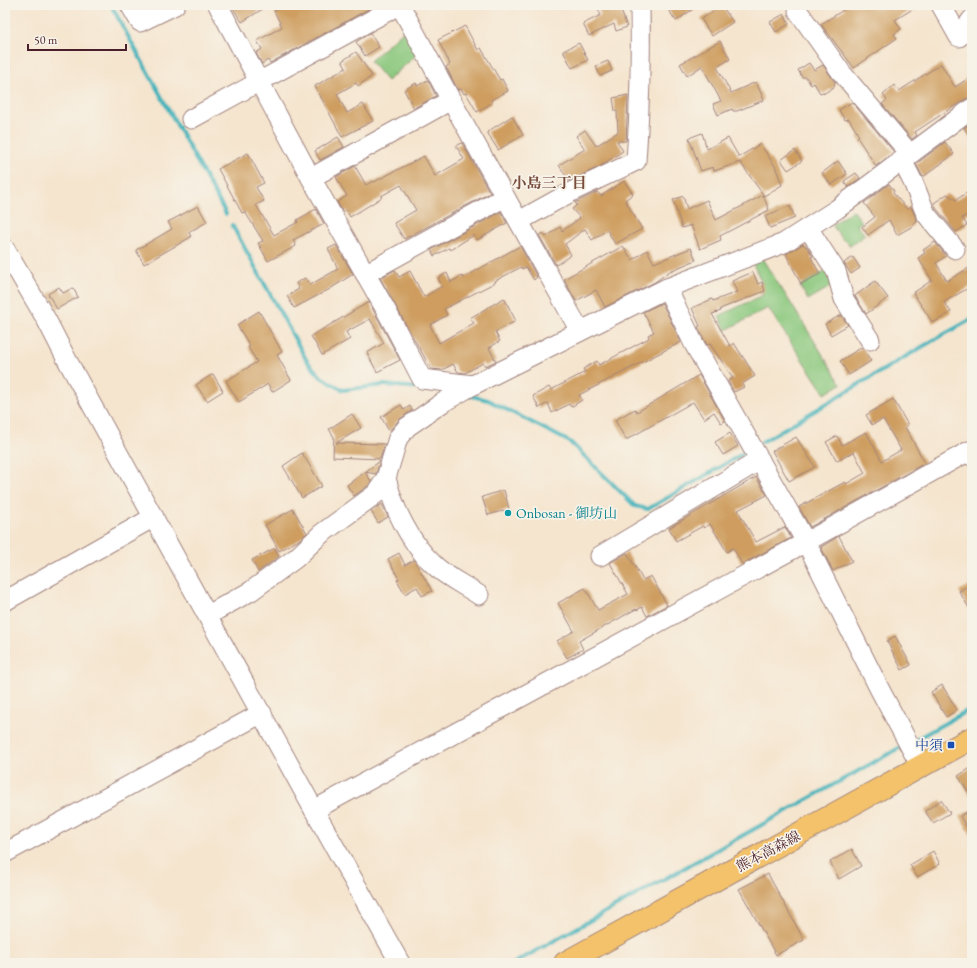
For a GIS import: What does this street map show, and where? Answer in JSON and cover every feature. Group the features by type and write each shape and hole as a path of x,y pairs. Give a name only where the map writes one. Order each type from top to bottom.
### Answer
{"main road":[{"name":"熊本高森線","path":"565,963 972,738"}],"street":[{"path":"130,5 140,22 175,5"},
{"path":"218,5 422,379 473,385"},
{"path":"191,119 400,5 580,331"},
{"path":"519,221 573,191 636,161 641,62 640,5"},
{"path":"941,5 959,37 972,19"},
{"path":"798,11 841,72 906,157 913,182 926,214 955,249"},
{"path":"311,178 452,100"},
{"path":"208,615 252,591 296,558 321,534 377,493 386,478 398,438 407,427 473,385 667,288 784,243 836,209 972,108"},
{"path":"366,274 505,197"},
{"path":"808,228 836,271 844,298 870,340"},
{"path":"5,249 46,319 314,810 400,963"},
{"path":"667,288 694,344 806,542 880,690 921,767"},
{"path":"314,810 806,542 969,451 972,456"},
{"path":"600,556 760,460"},
{"path":"386,478 391,496 412,538 419,548 432,564 479,595"},
{"path":"5,600 154,517"},
{"path":"5,853 262,713"}],"green space":[{"path":"403,31 421,51 387,81 370,61"},
{"path":"853,210 862,222 857,225 865,235 850,246 846,240 844,241 832,225"},
{"path":"761,257 841,384 825,394 768,308 726,330 719,316 763,295 761,281 752,262"},
{"path":"827,270 835,284 808,300 800,286"}],"building":[{"path":"231,5 269,5 242,22"},
{"path":"285,5 321,5 324,9 331,5 376,5 270,63 268,60 262,64 256,53 262,49 257,41 282,27 274,11"},
{"path":"596,5 619,5 627,27 616,31 614,24 589,36 583,24 601,15"},
{"path":"665,5 699,5 676,21"},
{"path":"842,5 919,5 895,20 901,29 894,34 897,38 854,68 821,24 845,9"},
{"path":"722,6 733,22 712,36 701,19"},
{"path":"784,14 789,24 776,32 770,22"},
{"path":"465,26 478,50 481,48 500,80 502,79 508,91 491,100 492,103 477,112 466,93 464,94 461,89 458,90 446,67 450,64 438,40"},
{"path":"370,33 379,47 365,56 356,42"},
{"path":"720,41 730,59 717,67 731,93 756,82 764,100 737,111 733,111 732,109 718,115 713,104 721,101 702,66 687,76 680,64"},
{"path":"579,43 588,60 572,68 563,51"},
{"path":"356,52 372,76 358,86 356,83 337,94 347,113 363,104 373,121 342,137 315,86 346,68 342,61"},
{"path":"608,61 612,71 600,76 596,66"},
{"path":"809,63 814,70 823,65 835,82 834,87 823,94 823,92 820,93 814,83 811,85 806,77 802,77 798,70"},
{"path":"941,64 955,87 972,76 972,97 965,99 915,132 917,135 912,139 882,104 887,100 883,95 894,85 899,91"},
{"path":"428,80 436,96 414,108 404,90 416,83 417,86"},
{"path":"628,95 626,141 617,141 623,151 599,167 569,181 559,165 585,149 576,136 585,130 596,146 618,132 617,111 615,111 613,98"},
{"path":"852,102 894,152 876,166 857,137 859,136 849,119 845,120 839,110"},
{"path":"512,116 523,135 498,150 487,132"},
{"path":"972,122 972,140 964,128"},
{"path":"702,133 707,149 728,138 739,157 760,144 775,166 782,185 764,196 740,162 714,171 713,167 701,171 689,138"},
{"path":"338,137 344,147 320,160 315,151"},
{"path":"945,142 954,154 923,177 916,164"},
{"path":"462,143 490,193 404,239 394,223 416,210 401,185 381,196 382,197 350,217 346,210 343,212 337,202 347,196 336,177 355,166 366,185 424,156 435,176 464,159 456,146"},
{"path":"795,150 802,161 788,170 781,160"},
{"path":"248,153 264,183 256,187 264,201 256,205 274,235 298,222 297,220 316,209 324,224 293,240 296,246 268,261 258,243 263,241 245,212 242,213 218,169"},
{"path":"838,161 847,174 831,185 822,173"},
{"path":"856,173 860,178 848,187 844,181"},
{"path":"624,181 633,194 625,200 642,229 615,244 607,230 592,240 585,229 565,244 571,255 556,265 539,235 543,233 546,237 560,227 562,231 580,218 572,209 577,205 575,203 597,192 601,196"},
{"path":"889,184 894,191 893,193 907,209 910,207 912,209 917,221 913,223 913,226 897,235 889,220 868,235 862,227 875,217 864,203"},
{"path":"972,189 972,212 962,218 967,225 956,232 936,208 934,203 947,194 956,200"},
{"path":"763,195 769,210 720,236 721,240 700,249 691,225 682,228 673,200 683,196 687,209 707,200 716,220"},
{"path":"198,206 207,222 189,232 191,237 144,264 136,250 172,229 168,222"},
{"path":"790,206 795,218 770,228 765,216"},
{"path":"501,212 507,223 477,240 474,235 450,250 449,248 434,256 431,250"},
{"path":"935,242 946,256 936,263 947,281 972,266 972,286 944,302 951,312 933,323 913,293 932,280 918,258 925,253 923,250"},
{"path":"803,244 813,256 811,257 820,274 801,284 786,254"},
{"path":"336,245 353,274 330,289 294,308 287,296 299,289 296,283 305,278 310,285 338,269 328,249"},
{"path":"520,246 537,277 534,280 526,267 522,269 521,267 444,309 447,315 430,325 439,343 474,323 470,318 504,298 516,321 495,332 500,341 489,348 496,361 485,366 483,363 465,373 458,372 453,364 442,370 431,369 380,278 395,270 399,277 410,271 424,297 442,286 438,278 447,273 451,282 462,276 463,278"},
{"path":"623,246 632,260 647,250 654,263 691,248 696,260 670,271 655,282 605,307 596,290 576,301 564,279"},
{"path":"853,257 860,268 851,274 844,263"},
{"path":"753,272 758,284 762,282 765,291 720,309 721,311 712,314 730,346 734,343 755,376 742,384 744,387 734,392 728,381 733,378 710,344 707,345 698,327 700,326 692,308 712,299 713,301 737,292 732,281"},
{"path":"875,281 888,298 866,314 855,296"},
{"path":"59,287 63,293 73,288 78,297 57,309 48,294"},
{"path":"369,302 400,360 377,372 367,353 384,343 370,319 346,332 350,339 322,355 311,336"},
{"path":"662,303 681,342 579,395 582,400 571,407 569,404 552,413 548,403 539,408 533,396 549,387 551,390 585,372 583,369 597,361 599,365 649,338 648,335 654,332 643,312"},
{"path":"259,311 282,352 277,355 291,380 272,392 268,384 239,402 226,381 257,362 248,347 250,346 237,325"},
{"path":"841,315 848,325 831,335 825,324"},
{"path":"862,347 871,361 849,375 840,361"},
{"path":"213,374 223,391 207,401 196,385"},
{"path":"699,375 725,421 721,423 714,412 704,419 693,402 626,440 615,420 635,409 637,412"},
{"path":"893,399 908,425 905,427 925,463 810,527 799,507 865,473 854,452 837,461 826,442 837,436 842,445 866,432 882,461 901,450 883,419 872,425 866,415"},
{"path":"401,405 404,410 410,406 412,410 399,420 389,431 381,417"},
{"path":"352,414 361,428 336,443 385,444 380,459 333,457 334,437 329,429"},
{"path":"730,433 738,446 723,455 715,442"},
{"path":"796,437 815,467 789,481 772,451"},
{"path":"302,453 322,486 302,498 283,466"},
{"path":"380,461 376,474 365,472"},
{"path":"365,472 371,481 369,485 354,496 347,485"},
{"path":"756,477 767,495 738,510 741,516 756,542 785,527 791,538 742,564 733,548 727,552 710,524 704,528 703,526 676,541 669,528"},
{"path":"504,490 509,509 488,515 482,497"},
{"path":"382,504 388,517 378,523 371,511"},
{"path":"293,509 307,533 299,540 279,551 265,525"},
{"path":"839,536 852,561 833,571 821,547"},
{"path":"275,548 279,556 258,572 252,560"},
{"path":"399,553 405,565 414,560 432,591 422,596 417,587 405,594 388,559"},
{"path":"627,553 643,580 651,576 667,605 647,616 642,607 637,610 636,609 579,641 583,649 567,658 557,641 574,631 558,603 585,588 598,610 628,594 610,563"},
{"path":"972,584 972,613 959,591"},
{"path":"895,636 911,665 902,670 887,641"},
{"path":"942,685 957,710 946,717 931,692"},
{"path":"972,767 972,798 958,776"},
{"path":"941,800 950,813 933,823 925,811"},
{"path":"972,809 972,837 960,816"},
{"path":"852,849 861,866 839,879 830,862"},
{"path":"933,851 940,864 917,877 910,865"},
{"path":"768,874 804,940 776,955 739,889"}],"waterway":[{"path":"111,5 226,214"},
{"path":"232,225 307,361 321,377 343,390 383,385 424,388"},
{"path":"762,442 932,341 972,319"},
{"path":"468,395 488,400 570,442 635,506 648,509 744,453"},
{"path":"913,741 972,708"},
{"path":"514,963 903,746"}],"place":[{"name":"Onbosan - 御坊山","path":"508,513"},
{"name":"中須","path":"951,745"}],"district":[{"name":"小島三丁目","path":"549,183"}]}
